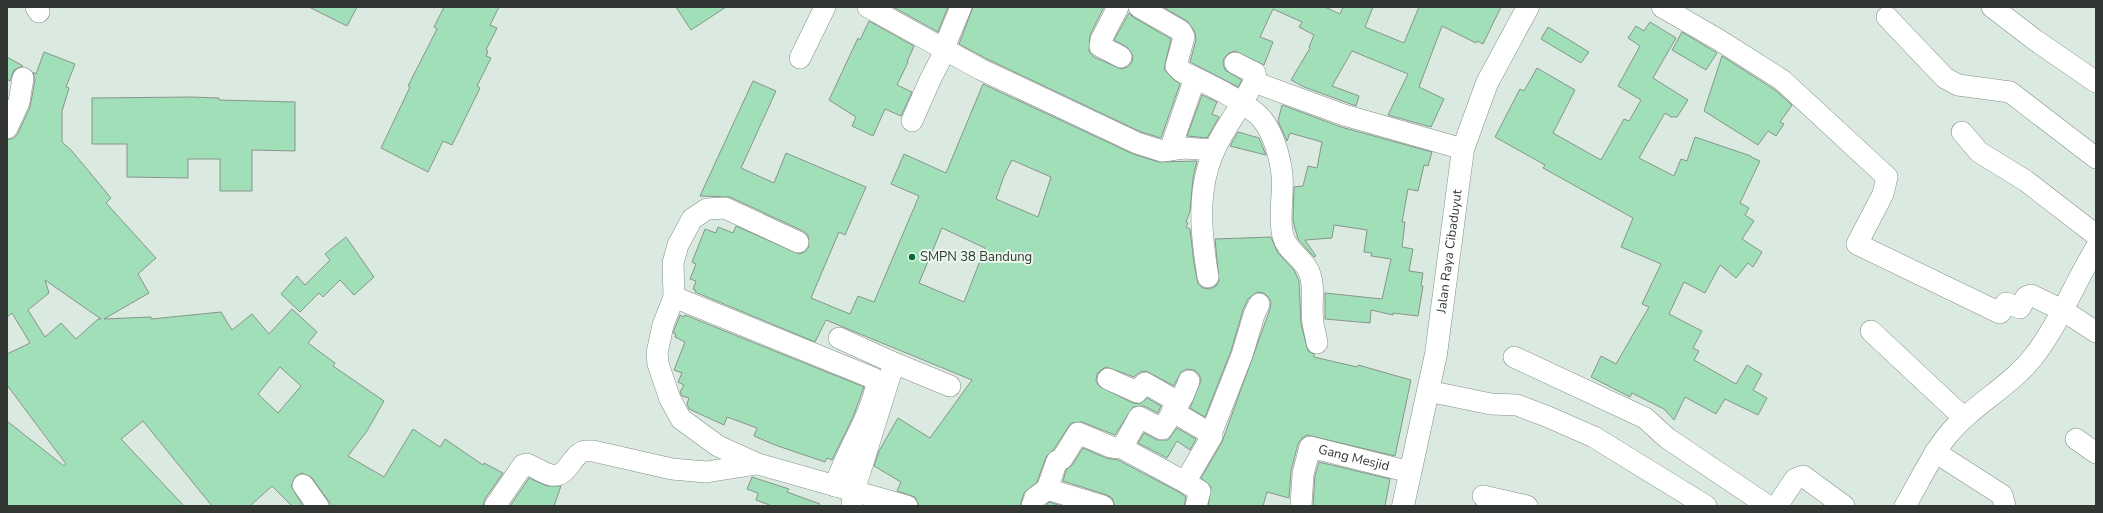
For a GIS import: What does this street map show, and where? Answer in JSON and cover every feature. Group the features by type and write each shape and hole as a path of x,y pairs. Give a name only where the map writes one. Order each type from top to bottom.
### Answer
{"main road":[{"name":"Jalan Raya Cibaduyut","path":"1403,506 1436,354 1463,149 1487,83 1528,7"}],"street":[{"path":"800,58 825,7"},
{"path":"868,7 980,70 1137,143 1156,150 1184,148 1214,150"},
{"path":"912,121 944,51 961,7"},
{"path":"1118,7 1101,40 1100,46 1121,57"},
{"path":"1139,7 1181,31 1184,37 1176,66 1194,78 1243,104 1258,114 1267,126 1275,147 1282,174 1282,234 1286,245 1303,262 1310,272 1312,289 1312,322 1317,344"},
{"path":"1662,7 1719,40 1782,80 1887,177 1883,194 1857,244 2000,313 2007,303 2020,308 2026,297 2031,295 2064,311 2096,332"},
{"path":"1992,7 2034,40 2096,82"},
{"path":"1887,17 1945,78 1958,85 2010,92 2096,158"},
{"path":"1208,277 1202,239 1203,198 1214,150 1243,104 1254,82 1256,74 1235,63"},
{"path":"7,128 19,102 23,78"},
{"path":"1170,150 1194,78"},
{"path":"1254,82 1344,115 1463,149"},
{"path":"1962,132 1979,152 2026,181 2096,235"},
{"path":"798,242 726,208 707,209 692,219 678,245 673,263 674,297 663,325 657,353 658,364 670,399 681,419 700,435 718,446 758,464 847,495 907,506"},
{"path":"1906,506 1935,452 1947,436 1964,418 2020,372 2034,356 2064,311 2072,290 2096,248"},
{"path":"674,297 873,378 877,383 874,397 842,465 847,495"},
{"path":"1185,482 1212,436 1211,434 1242,355 1259,304"},
{"path":"1871,331 1964,418"},
{"path":"840,338 894,363 950,386"},
{"path":"1514,357 1646,418 1667,438 1768,506"},
{"path":"847,495 894,363"},
{"path":"1108,379 1137,392 1145,383 1211,434"},
{"path":"1122,448 1139,418 1162,429 1175,406 1183,396 1189,381"},
{"path":"1428,391 1490,404 1518,405 1546,416 1594,438 1706,506"},
{"path":"1032,506 1036,498 1047,489 1057,461 1062,460 1078,433 1111,447 1122,448 1200,491 1196,506"},
{"path":"2076,439 2096,453"},
{"name":"Gang Mesjid","path":"1301,506 1303,474 1310,447 1410,472"},
{"path":"495,506 523,465 527,464 550,475 557,475 565,471 583,451 592,451 672,469 706,472 758,464"},
{"path":"1935,452 2002,495 2005,506"},
{"path":"1777,506 1795,479 1803,476 1844,506"},
{"path":"303,485 318,506"},
{"path":"1047,489 1103,506"},
{"path":"1483,496 1527,506"}],"building":[{"path":"309,7 357,7 347,26"},
{"path":"444,7 499,7 490,25 497,28 486,50 488,51 486,56 491,58 477,86 480,88 452,145 443,141 428,172 381,148 410,87 408,86 437,29 434,27"},
{"path":"676,7 726,7 691,30"},
{"path":"893,7 948,7 938,32"},
{"path":"973,7 1104,7 1090,35 1089,51 1094,57 1121,69 1128,67 1132,62 1133,56 1127,47 1114,40 1129,13 1133,17 1171,39 1164,69 1180,84 1161,138 1141,132 985,58 959,44"},
{"path":"1163,7 1325,7 1340,14 1343,7 1373,7 1365,27 1404,43 1419,7 1501,7 1483,44 1477,41 1476,43 1442,26 1419,87 1444,99 1431,127 1388,115 1408,74 1352,51 1332,86 1359,96 1356,106 1304,87 1291,80 1310,48 1309,47 1314,35 1299,27 1302,22 1273,9 1260,37 1273,42 1264,65 1235,51 1229,53 1224,58 1223,64 1225,70 1242,80 1238,87 1190,62 1196,40 1195,32 1187,21"},
{"path":"869,21 914,46 897,85 912,92 901,116 885,109 873,136 852,126 856,117 829,100 858,38 860,40"},
{"path":"1650,22 1676,38 1653,78 1688,100 1677,117 1671,117 1665,113 1639,158 1674,176 1681,159 1687,161 1695,137 1751,156 1760,161 1740,203 1749,208 1745,215 1754,221 1742,239 1762,252 1753,267 1748,263 1736,278 1720,265 1705,293 1684,282 1669,314 1702,331 1693,348 1699,351 1694,360 1736,384 1747,365 1762,374 1753,390 1767,398 1758,415 1725,399 1716,414 1685,397 1674,420 1664,409 1632,393 1630,397 1591,377 1601,356 1616,364 1649,307 1642,304 1661,264 1621,247 1633,218 1543,168 1545,165 1495,137 1520,89 1524,91 1537,68 1575,90 1553,133 1601,160 1624,119 1629,121 1641,100 1618,86 1640,46 1628,38 1636,26 1644,31"},
{"path":"1548,27 1589,52 1581,63 1541,39"},
{"path":"1682,32 1717,53 1706,70 1672,50"},
{"path":"44,52 75,64 66,87 69,88 62,111 62,142 71,150 111,198 106,203 156,258 138,274 149,293 104,319 151,317 151,319 221,312 232,330 252,314 269,334 292,309 317,332 308,343 335,363 333,366 384,401 367,431 348,456 384,477 413,429 440,447 445,439 483,465 484,463 503,473 485,499 483,506 332,506 312,478 302,473 296,476 291,486 303,506 292,506 272,486 250,506 212,506 143,421 121,439 184,506 7,506 7,421 64,466 66,464 7,385 7,354 30,343 12,313 7,317 7,140 14,138 18,133 30,107 35,80 33,72 36,74","holes":["45,280 88,310 101,319 98,319 76,339 61,323 45,337 28,310 49,293","280,367 301,386 278,413 258,394"]},
{"path":"1722,56 1775,90 1792,105 1780,122 1784,124 1776,136 1768,131 1758,145 1704,111"},
{"path":"7,57 23,66 14,70 10,81 7,79"},
{"path":"753,81 776,91 741,168 774,183 786,153 866,187 845,235 839,232 811,298 850,314 858,296 874,302 919,196 891,184 904,154 946,173 983,84 1133,154 1159,162 1197,161 1193,178 1190,211 1186,222 1188,223 1186,227 1190,229 1198,284 1203,288 1210,289 1216,286 1219,281 1215,239 1271,237 1278,253 1294,270 1299,281 1301,324 1308,351 1314,354 1314,357 1357,367 1358,365 1411,380 1395,456 1307,435 1302,438 1298,444 1291,471 1289,498 1267,492 1263,506 1208,506 1211,487 1201,478 1222,442 1270,309 1271,302 1268,297 1264,293 1257,292 1248,299 1243,310 1231,351 1205,417 1190,408 1201,380 1199,374 1194,370 1187,369 1181,372 1174,386 1146,371 1140,372 1134,377 1106,367 1097,374 1096,381 1099,386 1133,403 1140,404 1147,398 1161,406 1158,413 1144,406 1133,407 1115,435 1082,422 1071,423 1054,449 1046,457 1037,482 1024,493 1020,506 919,506 915,497 897,491 901,482 874,466 879,451 898,418 930,438 972,380 826,320 815,342 695,292 696,290 693,289 696,281 690,279 696,264 692,262 705,229 716,233 718,227 733,233 736,226 799,254 805,252 809,247 808,235 803,231 730,197 700,196","holes":["1012,160 1051,177 1038,217 996,199 1004,176","942,228 985,248 964,302 919,283"]},
{"path":"1202,95 1217,102 1212,114 1219,117 1207,138 1187,136"},
{"path":"92,98 219,98 219,100 295,102 295,151 252,150 252,191 220,191 220,159 188,159 188,178 127,177 127,144 92,144"},
{"path":"1282,105 1341,127 1432,152 1428,166 1424,165 1418,191 1408,189 1402,222 1405,222 1402,247 1413,249 1409,271 1423,273 1421,286 1423,286 1418,316 1393,313 1393,315 1371,310 1370,323 1325,319 1325,293 1382,299 1391,259 1371,256 1372,253 1364,252 1367,230 1334,225 1332,238 1305,240 1316,256 1314,257 1298,239 1293,221 1294,187 1303,186 1308,166 1317,168 1322,142 1290,133 1287,141 1278,121"},
{"path":"1238,132 1259,138 1266,155 1230,146"},
{"path":"346,237 374,277 354,295 340,280 323,297 319,293 300,312 281,294 297,276 305,285 330,260 325,254"},
{"path":"680,315 684,317 685,315 864,387 853,417 832,460 827,458 825,462 775,445 754,436 757,428 727,417 724,425 689,409 687,404 689,398 682,396 680,392 684,385 678,382 682,373 674,370 685,342 675,337 676,334 673,333"},
{"path":"1177,428 1196,439 1190,450 1177,441 1167,458 1138,443 1144,433 1157,440 1168,440"},
{"path":"1083,448 1106,458 1118,460 1179,492 1186,497 1184,506 1115,506 1112,498 1107,495 1063,481 1066,470 1072,465"},
{"path":"1319,462 1390,479 1385,506 1313,506 1315,476"},
{"path":"752,477 789,489 787,492 820,504 819,506 772,506 756,500 758,493 747,489"},
{"path":"529,478 547,486 561,486 554,506 510,506"},
{"path":"1049,502 1062,506 1045,506"}],"place":[{"name":"SMPN 38 Bandung","path":"912,257"}]}
